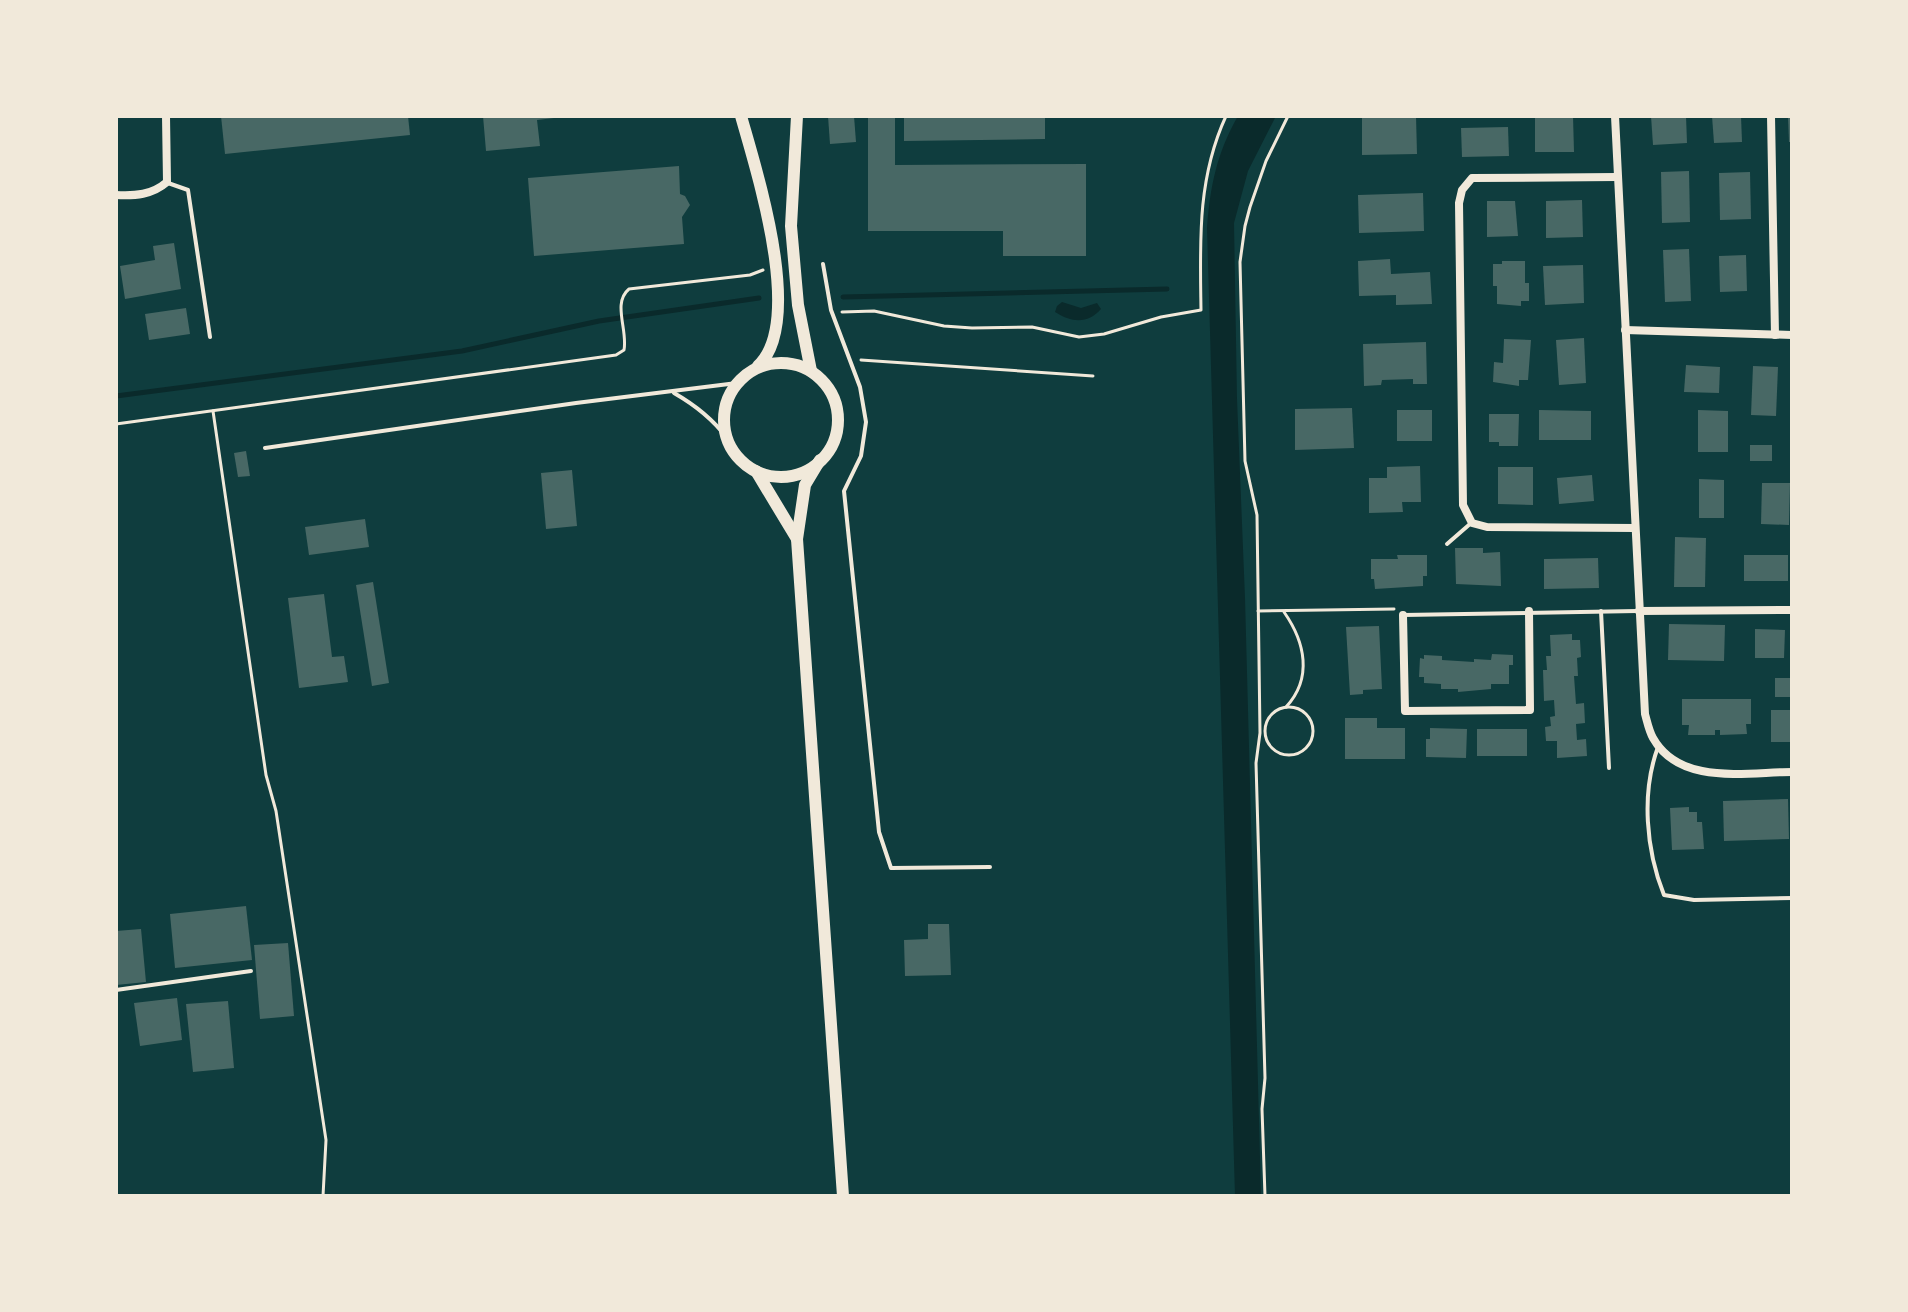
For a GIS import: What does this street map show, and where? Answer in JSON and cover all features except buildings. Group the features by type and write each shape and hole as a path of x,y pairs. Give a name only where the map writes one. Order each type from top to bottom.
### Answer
{"main road":[{"path":"741,116 774,256 778,332 769,356 737,383 727,400 724,419 727,438 738,457 756,471 797,539"},
{"path":"797,116 791,226 798,305 811,371"},
{"path":"756,368 784,363 811,371 826,385 837,414 835,434 827,453 811,468 789,476 756,471"},
{"path":"820,460 805,485 797,539 843,1196"}],"street":[{"path":"116,195 135,196 158,190 167,182 166,116"},
{"path":"1615,116 1645,714 1653,738 1673,761 1693,770 1710,773 1792,772"},
{"path":"1771,116 1775,335"},
{"path":"1617,177 1472,178 1462,190 1459,203 1463,505 1472,523 1487,527 1635,528"},
{"path":"1625,330 1792,335"},
{"path":"1639,611 1792,610"},
{"path":"1403,615 1405,711 1530,710 1529,611"}],"lane":[{"path":"167,182 188,190 210,337"},
{"path":"823,264 831,310 860,387 866,422 861,456 844,491 879,832 891,868 990,867"},
{"path":"265,448 737,383"},
{"path":"672,392 695,405 716,423 727,438"},
{"path":"1447,544 1472,523"},
{"path":"1601,611 1609,768"},
{"path":"1403,615 1639,611"},
{"path":"1659,745 1650,768 1648,799 1651,856 1664,895 1694,900 1792,898"},
{"path":"116,990 251,971"}],"path":[{"path":"831,310 887,313 944,326 1032,327 1079,337 1104,334 1161,317 1201,310 1199,230 1202,197 1208,165 1226,116"},
{"path":"1265,1196 1262,1109 1265,1078 1256,763 1260,733 1257,515 1245,461 1240,262 1250,207 1271,150 1288,116"},
{"path":"116,424 616,355 624,350 626,340 621,303 622,294 629,289 750,275 764,269"},
{"path":"849,359 1093,376"},
{"path":"213,411 266,775 276,811 326,1140 323,1196"},
{"path":"1258,611 1395,609 1403,615"},
{"path":"1284,611 1297,633 1304,663 1299,688 1286,707 1269,717 1265,737 1277,753 1297,755 1312,742 1312,721 1297,708 1286,707"}],"water":[{"path":"1238,116 1276,116 1248,171 1234,223 1261,1196 1235,1196 1207,228 1216,170"},
{"path":"1062,302 1081,308 1097,303 1101,309 1091,317 1074,320 1055,312"}],"waterway":[{"path":"843,297 1167,289"},
{"path":"116,396 462,351 599,321 759,298"}]}
